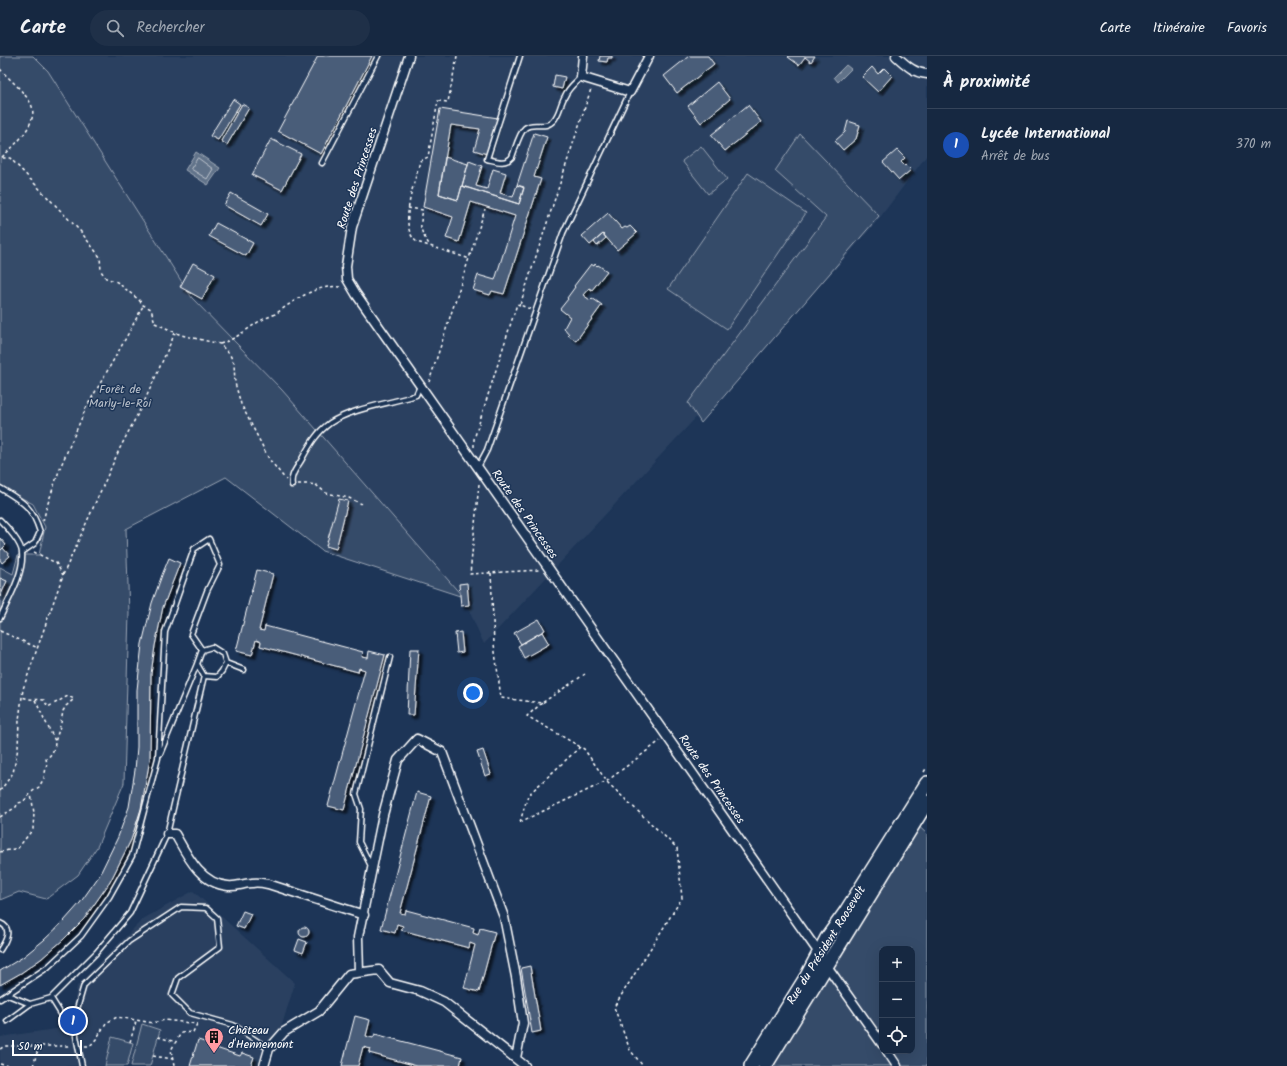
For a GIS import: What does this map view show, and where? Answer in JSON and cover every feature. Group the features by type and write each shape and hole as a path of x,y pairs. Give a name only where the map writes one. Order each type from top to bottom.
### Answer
{"main road":[{"name":"Rue du Président Roosevelt","path":"751,1066 807,976 827,938 845,913 927,783"},
{"name":"Rue du Président Roosevelt","path":"765,1066 927,802"}],"street":[{"name":"Route des Princesses","path":"409,56 352,227 346,266 347,280 424,387 549,570 819,953"},
{"path":"583,56 581,77 630,92 649,56"},
{"path":"896,56 908,67 920,74 927,74"},
{"path":"359,972 358,937 364,915 383,815 398,760 417,738 442,752 504,917 516,977 523,1023 516,1058"},
{"path":"167,834 175,834 191,862 203,875 217,883 227,886 238,886 252,883 268,884 364,915"},
{"path":"827,966 879,1040"},
{"path":"264,1066 269,1050 284,1032 319,1011 349,974 378,970 390,983 420,991 444,1002 525,1066"},
{"path":"889,1054 897,1066"}],"lane":[{"path":"322,163 378,56"},
{"path":"520,56 487,159 501,162 510,160 522,131 526,127 545,126 550,124 558,113 564,96 581,77"},
{"path":"477,466 487,450 563,233 630,92"},
{"path":"292,485 292,475 304,455 317,435 330,423 341,417 356,412 410,398 416,395 424,387"},
{"path":"0,488 25,503 36,518 40,532 35,543 22,552"},
{"path":"0,520 11,531 22,552 20,573 0,618"},
{"path":"158,758 165,632 194,550 209,539 220,565 207,591 191,634 202,650"},
{"path":"202,650 212,647 223,654 226,663 217,677 204,676"},
{"path":"0,999 48,967 81,936 109,897 132,856 158,758 202,650"},
{"path":"372,869 359,842 361,808 356,794 390,657"},
{"path":"226,663 244,670"},
{"path":"7,1021 30,1004 51,998 96,953 130,913 167,834 204,676 197,664"},
{"path":"82,1066 76,1025 77,1009 84,986 129,941 181,907 206,908 217,918 220,947 178,978 172,995 190,1013 232,1025 269,1050"},
{"path":"0,922 7,928 7,934 5,943 0,950"},
{"path":"8,995 30,1004"},
{"path":"51,998 66,1022"}],"path":[{"path":"457,56 448,102 438,101 428,157 420,161 408,208 407,218 410,232 414,240 417,242 470,259"},
{"path":"0,69 24,94 32,106 32,118 30,126 15,144 0,158"},
{"path":"520,305 593,81"},
{"path":"0,158 10,158 81,232 100,257 101,271 106,278 117,282 143,305 150,309 155,322 181,336 220,344 230,355 234,363 235,383 244,412 269,459 286,480 292,485 309,484 316,486 326,493 349,498 362,504"},
{"path":"408,208 423,210 420,225 421,232 430,246"},
{"path":"424,387 470,259 485,209"},
{"path":"220,344 243,334 262,320 275,314 289,303 311,292 327,286 353,289"},
{"path":"536,311 517,304 474,439 477,466 470,574 549,570"},
{"path":"40,532 60,468 86,408 122,347 143,305"},
{"path":"0,791 13,773 18,748 19,720 23,689 63,575 119,450 145,400 175,333"},
{"path":"27,548 56,563 63,575"},
{"path":"491,573 494,644 501,698 542,703"},
{"path":"0,631 38,648"},
{"path":"585,674 542,703 527,716 584,749 607,781 677,848 682,898 614,1007 630,1050 643,1066"},
{"path":"0,817 23,802 39,787 44,778 47,763 46,759 50,756 55,746 63,711 74,699 68,696 48,708 44,700 35,700 22,697"},
{"path":"35,700 55,742"},
{"path":"580,746 528,795 520,822 607,781 667,736"},
{"path":"0,852 18,848 33,830 34,813 31,793"},
{"path":"174,1066 171,1050 181,1033 193,1032 202,1016"},
{"path":"0,1049 5,1046 90,1046 106,1023 117,1017 153,1023 164,1020 198,1024"},
{"path":"130,1042 136,1021"},
{"path":"158,1037 176,1042"},
{"path":"33,1066 38,1046"},
{"path":"152,1056 173,1059"},
{"path":"0,1064 9,1066"}],"shaded area":[{"path":"33,56 927,56 927,155 878,220 837,267 484,644 463,597 282,390 192,298 48,71"},
{"path":"193,891 295,983 281,1028 264,1046 258,1066 0,1066 0,1037 70,1027 77,986 143,919"}],"green space":[{"name":"Forêt de Marly-le-Roi","path":"0,56 33,56 48,71 192,298 282,390 463,597 322,551 226,477 126,529 129,613 124,783 97,847 78,875 46,899 19,892 0,900 0,567 13,574 18,555 39,555 45,527 33,504 0,486"},
{"path":"800,134 879,216 701,423 688,403 826,217 775,171"},
{"path":"701,146 727,179 708,194 682,161"},
{"path":"748,173 806,213 727,329 668,289"},
{"path":"914,822 927,834 927,1066 769,1066"},
{"path":"142,1024 160,1030 150,1066 131,1066"},
{"path":"112,1037 133,1043 127,1066 105,1066"}],"water":[{"path":"846,65 851,69 838,82 834,77"},
{"path":"196,152 220,168 208,185 185,170"}],"building":[{"path":"318,56 372,56 321,154 278,131"},
{"path":"600,56 612,56 612,58 608,58 607,62 599,61"},
{"path":"689,56 708,56 714,64 677,93 664,76"},
{"path":"815,56 811,62 805,57 799,65 788,57"},
{"path":"872,67 878,74 884,68 892,76 878,92 862,77"},
{"path":"555,75 565,77 562,89 553,87"},
{"path":"717,82 730,99 701,123 688,106"},
{"path":"233,99 240,104 218,140 210,136"},
{"path":"242,104 249,108 227,145 221,141"},
{"path":"748,105 761,122 725,151 711,135"},
{"path":"440,109 498,118 487,154 474,150 480,129 451,125 439,194 458,200 462,186 519,204 524,187 517,185 534,133 547,137 534,177 541,179 504,294 492,291 490,295 473,290 478,275 495,280 515,216 471,202 459,242 446,238 453,217 423,207"},
{"path":"848,121 860,125 856,139 843,150 835,141 845,132"},
{"path":"271,139 301,154 282,190 252,175"},
{"path":"897,150 905,158 901,162 911,170 899,180 883,162"},
{"path":"445,157 468,164 458,200 439,194"},
{"path":"469,161 482,166 476,186 487,189 493,169 506,173 500,193 513,197 517,185 524,188 519,204 462,186"},
{"path":"231,193 268,214 261,226 224,205"},
{"path":"608,213 622,229 630,226 637,233 617,250 603,234 590,245 582,236"},
{"path":"216,223 253,243 246,256 209,236"},
{"path":"603,234 606,238 597,246 594,242"},
{"path":"193,263 215,275 202,299 180,287"},
{"path":"591,264 594,266 595,264 597,266 598,265 607,271 592,290 589,288 583,295 590,300 592,298 602,305 576,341 568,335 569,334 564,328 570,317 560,309 568,299 567,298 575,287 574,286"},
{"path":"339,499 348,501 336,549 326,546"},
{"path":"0,538 6,545 0,551"},
{"path":"3,548 10,556 2,563 0,560 0,551"},
{"path":"169,558 180,563 163,607 155,646 151,674 150,759 141,809 131,840 110,882 84,919 41,959 0,985 0,971 23,957 44,940 80,903 99,876 118,837 129,807 135,770 137,747 137,690 142,644 152,603"},
{"path":"257,570 273,574 259,630 264,631 265,626 363,652 362,657 368,658 369,651 385,655 344,810 328,806 365,670 359,668 358,672 260,646 261,642 256,640 252,655 236,651"},
{"path":"0,578 7,581 0,597"},
{"path":"467,583 469,605 461,606 459,584"},
{"path":"539,619 545,630 521,644 514,633"},
{"path":"461,632 463,652 457,653 455,633"},
{"path":"542,632 549,644 524,658 518,646"},
{"path":"410,649 419,649 414,715 407,715"},
{"path":"483,750 491,774 485,776 477,752"},
{"path":"417,792 431,796 400,913 405,914 406,910 474,928 473,933 478,935 480,928 495,932 479,992 464,988 475,945 470,943 469,948 401,930 403,926 397,924 395,933 381,929"},
{"path":"243,911 251,914 244,929 236,926"},
{"path":"304,927 309,932 304,937 299,932"},
{"path":"299,939 307,942 303,953 295,950"},
{"path":"530,966 541,1031 532,1033 521,968"},
{"path":"355,1016 370,1020 366,1036 373,1038 375,1034 462,1057 460,1066 417,1066 369,1053 371,1049 363,1047 358,1066 342,1066"},
{"name":"Château d'Hennemont","path":"198,1040 211,1044 210,1046 240,1056 242,1053 254,1057 251,1066 190,1066"}],"place":[{"name":"Lycée International","path":"73,1021"},
{"name":"Château d'Hennemont","path":"214,1054"}]}
